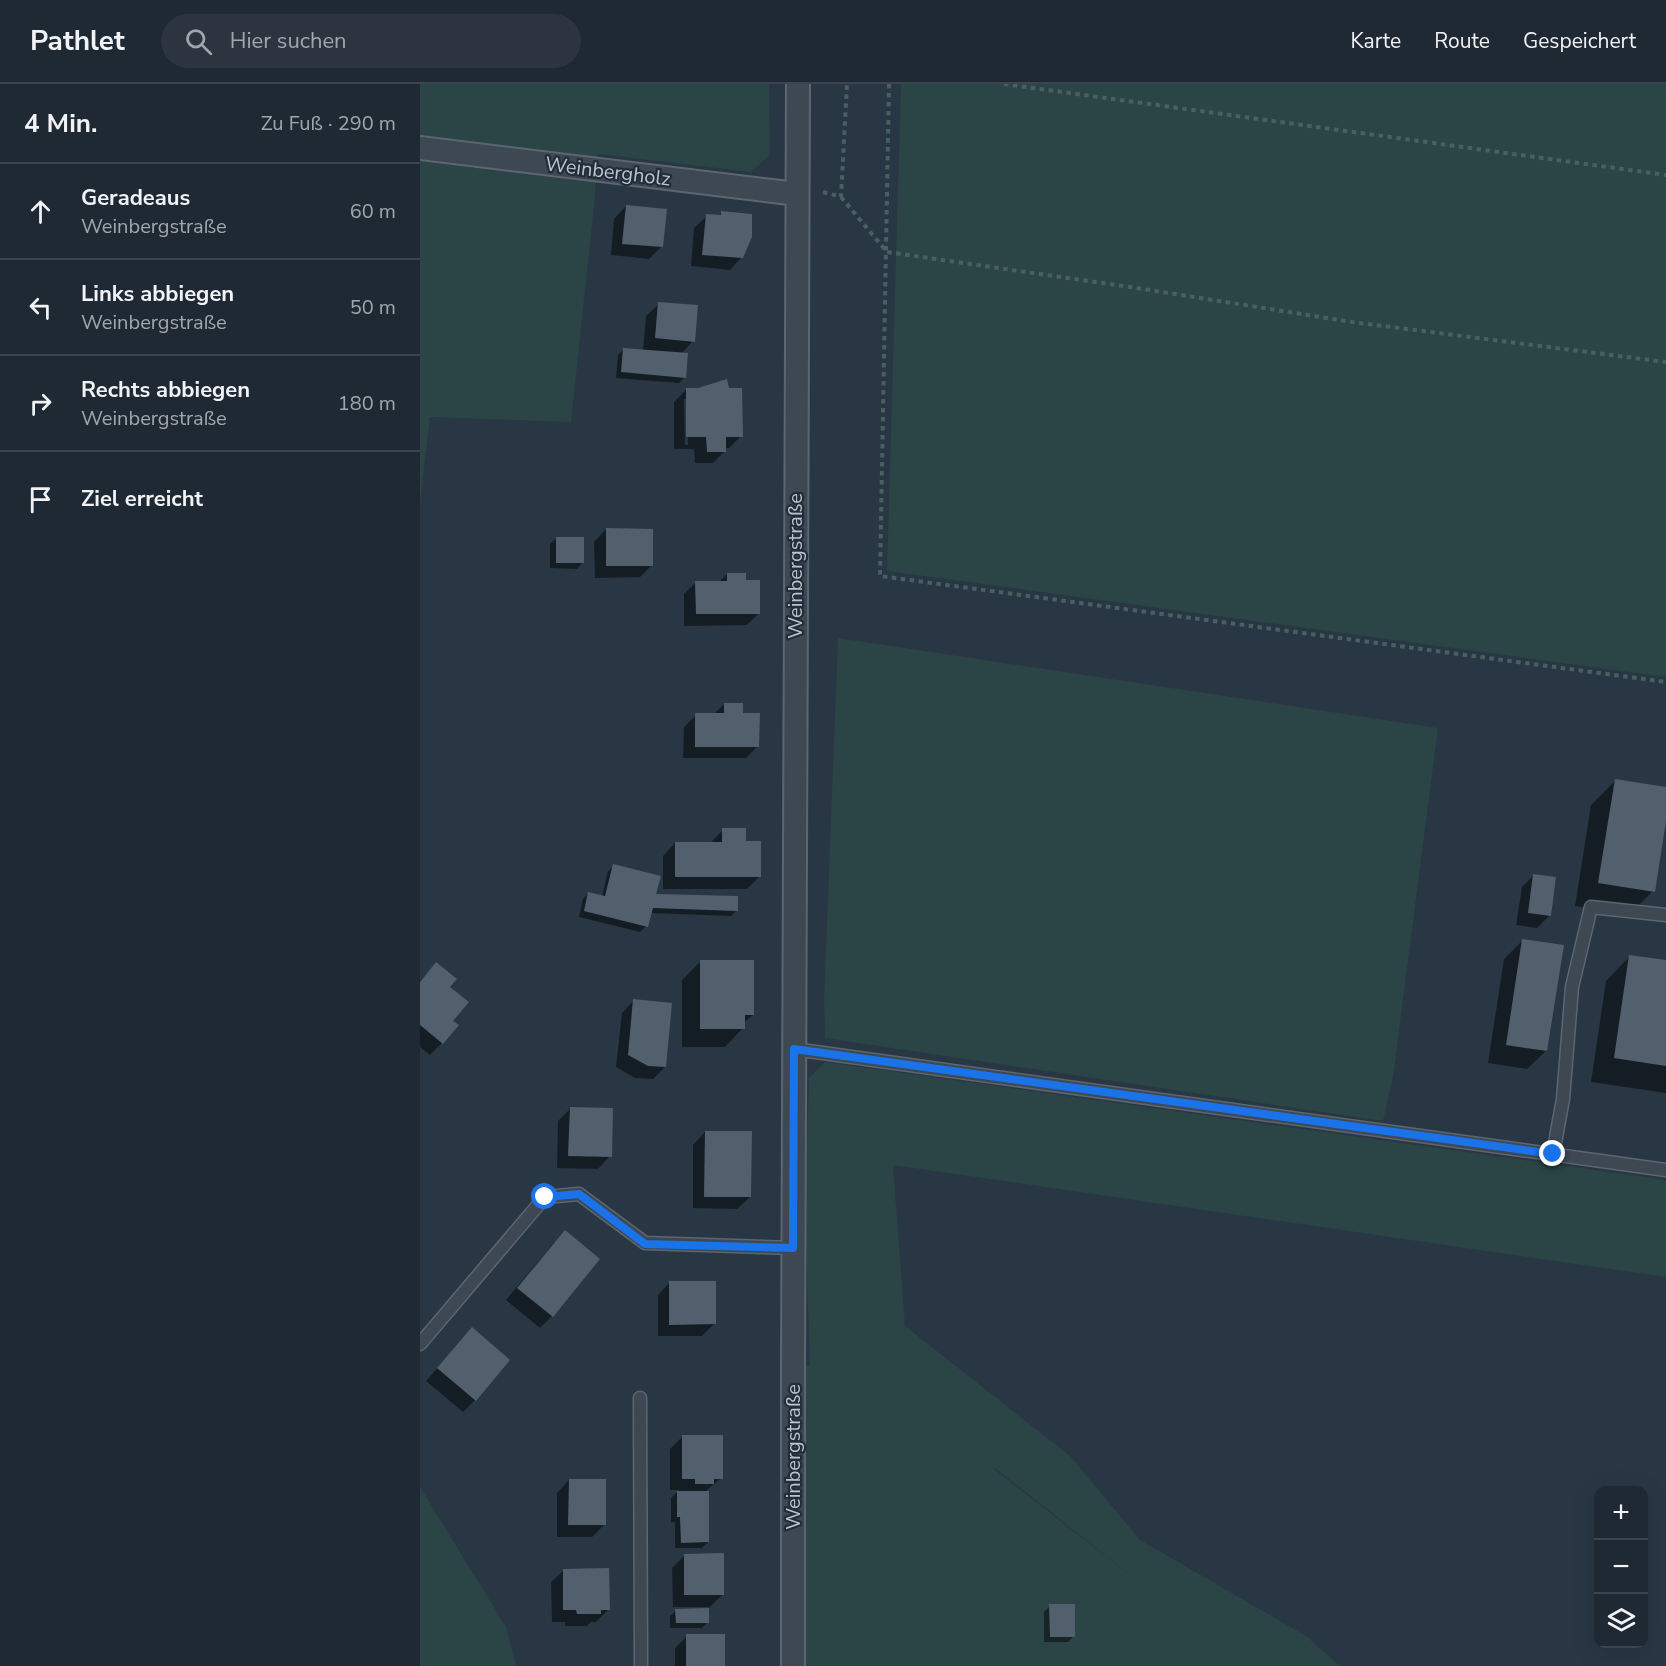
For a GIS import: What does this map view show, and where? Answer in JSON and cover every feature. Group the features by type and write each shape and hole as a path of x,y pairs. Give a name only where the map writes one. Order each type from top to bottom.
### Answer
{"street":[{"name":"Weinbergstraße","path":"793,1666 798,84"},
{"name":"Weinbergholz","path":"420,148 797,194"}],"lane":[{"path":"1553,1154 1563,1099 1572,987 1592,907 1666,915"},
{"path":"794,1049 1666,1170"},
{"path":"420,1344 545,1197 579,1194 645,1244 793,1248"},
{"path":"640,1398 641,1666"}],"path":[{"path":"841,197 847,84"},
{"path":"890,84 880,576 1666,682"},
{"path":"1004,84 1666,175"},
{"path":"797,194 819,191 841,197 887,252 1352,322 1666,362"}],"green space":[{"path":"420,84 769,84 770,155 751,172 597,154 595,197 571,422 430,417 420,502"},
{"path":"901,84 1666,84 1666,677 887,571"},
{"path":"838,638 1438,728 1393,1077 1383,1121 825,1038 824,1000"},
{"path":"825,1062 1666,1180 1666,1277 893,1165 905,1326 1070,1456 1140,1540 1306,1636 1340,1666 793,1666 793,1365 810,1366 805,1215 809,1078","holes":["995,1468 1153,1593 994,1469"]},
{"path":"420,1487 506,1627 516,1666 420,1666"}],"building":[{"path":"626,205 667,209 663,247 622,244"},
{"path":"721,211 752,214 752,237 743,258 702,255 706,214 721,215"},
{"path":"658,302 698,305 695,342 655,338"},
{"path":"623,348 688,353 686,378 621,372"},
{"path":"727,379 729,388 742,388 743,437 726,437 726,452 707,452 706,437 686,437 686,388 698,388"},
{"path":"606,528 653,529 653,566 606,566"},
{"path":"556,537 584,537 584,563 556,563"},
{"path":"727,573 746,573 746,580 760,580 760,614 696,614 695,581 727,581"},
{"path":"724,703 743,703 743,713 760,713 759,747 695,747 695,713 724,713"},
{"path":"1615,779 1666,787 1666,821 1655,892 1598,883"},
{"path":"722,828 746,828 746,841 761,841 761,877 675,877 675,842 722,842"},
{"path":"613,864 661,876 656,894 738,896 738,911 653,908 648,927 584,911 588,892 605,896"},
{"path":"1533,874 1556,877 1551,916 1528,913"},
{"path":"1522,939 1564,945 1547,1051 1506,1045"},
{"path":"1629,955 1666,960 1666,1066 1614,1058"},
{"path":"700,960 754,960 754,1015 745,1015 745,1029 700,1029"},
{"path":"436,962 457,979 450,987 469,1002 453,1021 459,1025 443,1044 420,1025 420,982"},
{"path":"633,999 672,1003 666,1067 648,1066 628,1055"},
{"path":"570,1107 613,1108 612,1157 568,1156"},
{"path":"705,1131 752,1131 751,1197 704,1197"},
{"path":"565,1230 600,1259 553,1317 517,1288"},
{"path":"669,1281 716,1281 716,1324 669,1325"},
{"path":"472,1327 510,1360 476,1401 437,1368"},
{"path":"682,1435 723,1435 723,1479 714,1479 714,1484 695,1484 695,1479 682,1479"},
{"path":"569,1479 606,1479 606,1525 568,1525"},
{"path":"677,1491 709,1491 709,1542 681,1543 680,1517 677,1517"},
{"path":"724,1553 724,1595 684,1595 684,1554"},
{"path":"609,1568 610,1610 601,1610 601,1614 577,1614 576,1610 563,1610 563,1569"},
{"path":"1049,1604 1075,1604 1075,1637 1050,1637"},
{"path":"709,1608 709,1623 676,1623 675,1609"},
{"path":"686,1634 725,1634 725,1666 686,1666"}],"route":[{"path":"545,1197 579,1194 645,1244 793,1248 794,1049 1553,1154"}]}
